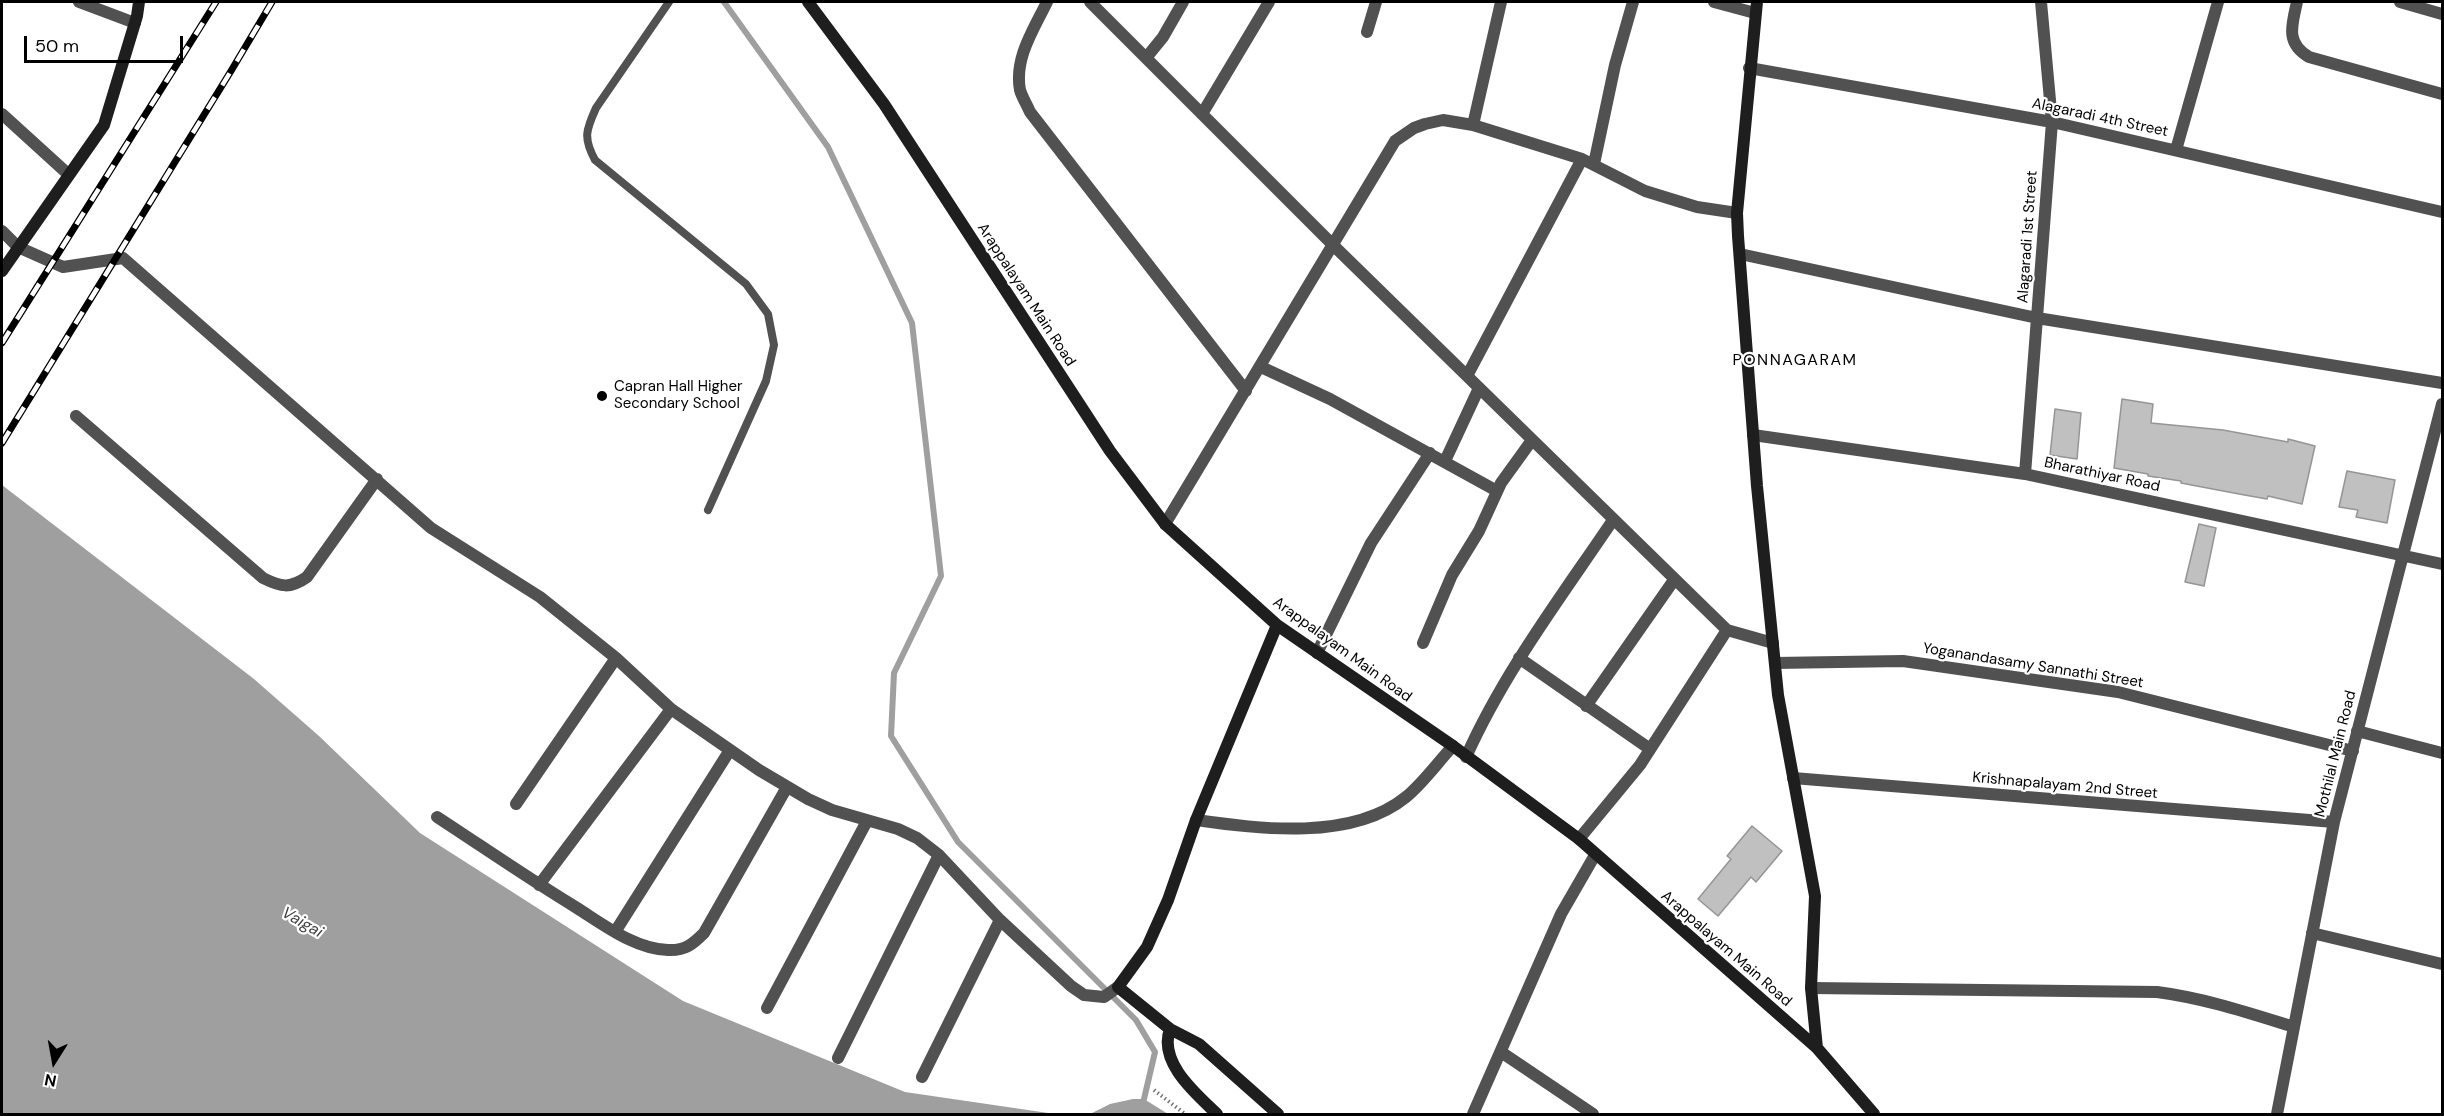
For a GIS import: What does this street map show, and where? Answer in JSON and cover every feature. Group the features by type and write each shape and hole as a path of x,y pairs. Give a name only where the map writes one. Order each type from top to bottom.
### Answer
{"street":[{"path":"79,2 135,23"},
{"path":"2,271 104,125 135,23 139,2"},
{"name":"Arappalayam Main Road","path":"808,2 884,104 1110,451 1165,524 1277,625 1453,746 1466,758 1579,839 1817,1048 1874,1114"},
{"path":"1047,2 1024,49 1019,72 1020,92 1030,112 1246,391"},
{"path":"1090,2 1334,246 1727,630 1773,643"},
{"path":"1146,58 1163,37 1182,2"},
{"path":"1202,114 1269,2"},
{"path":"1367,32 1376,2"},
{"path":"1473,125 1501,2"},
{"path":"1467,376 1588,162 1633,2"},
{"path":"1714,2 1756,8 1737,213 1753,435 1778,695 1815,896 1811,988 1817,1048"},
{"name":"Alagaradi 1st Street","path":"2025,474 2052,122 2041,2"},
{"path":"2176,150 2218,2"},
{"path":"2297,2 2292,24 2292,39 2299,51 2309,57 2442,94"},
{"path":"2400,2 2442,14"},
{"name":"Alagaradi 4th Street","path":"1749,68 2052,122 2442,212"},
{"path":"2,114 68,174"},
{"path":"1165,524 1395,141 1414,128 1443,120 1473,125 1588,162 1645,191 1697,207 1737,213"},
{"path":"2,231 18,247 63,267 123,258 431,528 540,597 616,658 671,709 788,788 832,810 898,829 917,838 939,855 1000,920 1071,986 1084,995 1112,991 1170,1029 1199,1044 1278,1114"},
{"path":"1740,254 2037,318 2442,383"},
{"path":"1261,367 1330,399 1497,491"},
{"path":"1446,461 1479,388"},
{"name":"Mothilal Main Road","path":"2277,1114 2334,822 2442,404"},
{"path":"76,416 263,578 285,586 296,585 307,578 377,479"},
{"name":"Bharathiyar Road","path":"1753,435 2025,474 2442,564"},
{"path":"1423,643 1452,575 1479,531 1497,491 1532,440"},
{"path":"1317,653 1371,543 1430,453"},
{"path":"1466,758 1484,718 1519,658 1613,520"},
{"path":"1586,706 1674,580"},
{"path":"1112,991 1147,947 1168,900 1196,820 1277,625"},
{"path":"1579,839 1640,765 1727,630"},
{"path":"516,804 616,658"},
{"path":"1519,658 1650,749"},
{"name":"Yoganandasamy Sannathi Street","path":"1775,663 1903,661 2107,691 2353,751"},
{"path":"539,885 671,709"},
{"path":"2358,731 2442,753"},
{"path":"1196,820 1266,829 1322,827 1371,816 1406,797 1453,746"},
{"path":"615,932 730,750"},
{"name":"Krishnapalayam 2nd Street","path":"1793,778 2334,822"},
{"path":"437,817 615,932 644,945 668,950 690,948 704,933 788,788"},
{"path":"767,1008 867,821"},
{"path":"838,1058 939,855"},
{"path":"1473,1114 1561,914 1595,855"},
{"path":"922,1077 1000,920"},
{"path":"2312,933 2442,964"},
{"path":"1811,988 2157,992 2185,995 2294,1027"},
{"path":"1170,1029 1166,1040 1171,1059 1191,1089 1217,1114"},
{"path":"1501,1052 1593,1114"}],"lane":[{"path":"669,2 596,108 587,127 586,145 594,159 746,284 768,314 774,345 766,381 708,510"}],"path":[{"path":"1154,1090 1185,1114"}],"water":[{"name":"Vaigai","path":"2,485 254,679 319,736 420,833 683,1001 905,1092 1055,1114 2,1114"},
{"path":"1144,1099 1168,1114 1090,1114 1110,1104"}],"building":[{"path":"2122,399 2153,404 2151,423 2223,430 2288,442 2288,439 2315,446 2302,504 2268,496 2267,499 2181,483 2181,481 2114,468"},
{"path":"2055,409 2081,413 2077,459 2050,455"},
{"path":"2347,471 2395,480 2387,523 2356,517 2358,510 2339,507"},
{"path":"2199,524 2216,528 2204,586 2185,582"},
{"path":"1752,826 1782,851 1756,882 1751,877 1718,916 1698,899 1731,859 1727,856"}],"waterway":[{"path":"724,2 828,147 912,323 941,576 894,673 891,736 958,842 1136,1020 1155,1052 1144,1099"}],"railway":[{"path":"2,343 216,2"},
{"path":"2,443 272,2"}],"place":[{"name":"Capran Hall Higher Secondary School","path":"602,396"}],"district":[{"name":"PONNAGARAM","path":"1795,361"}]}
